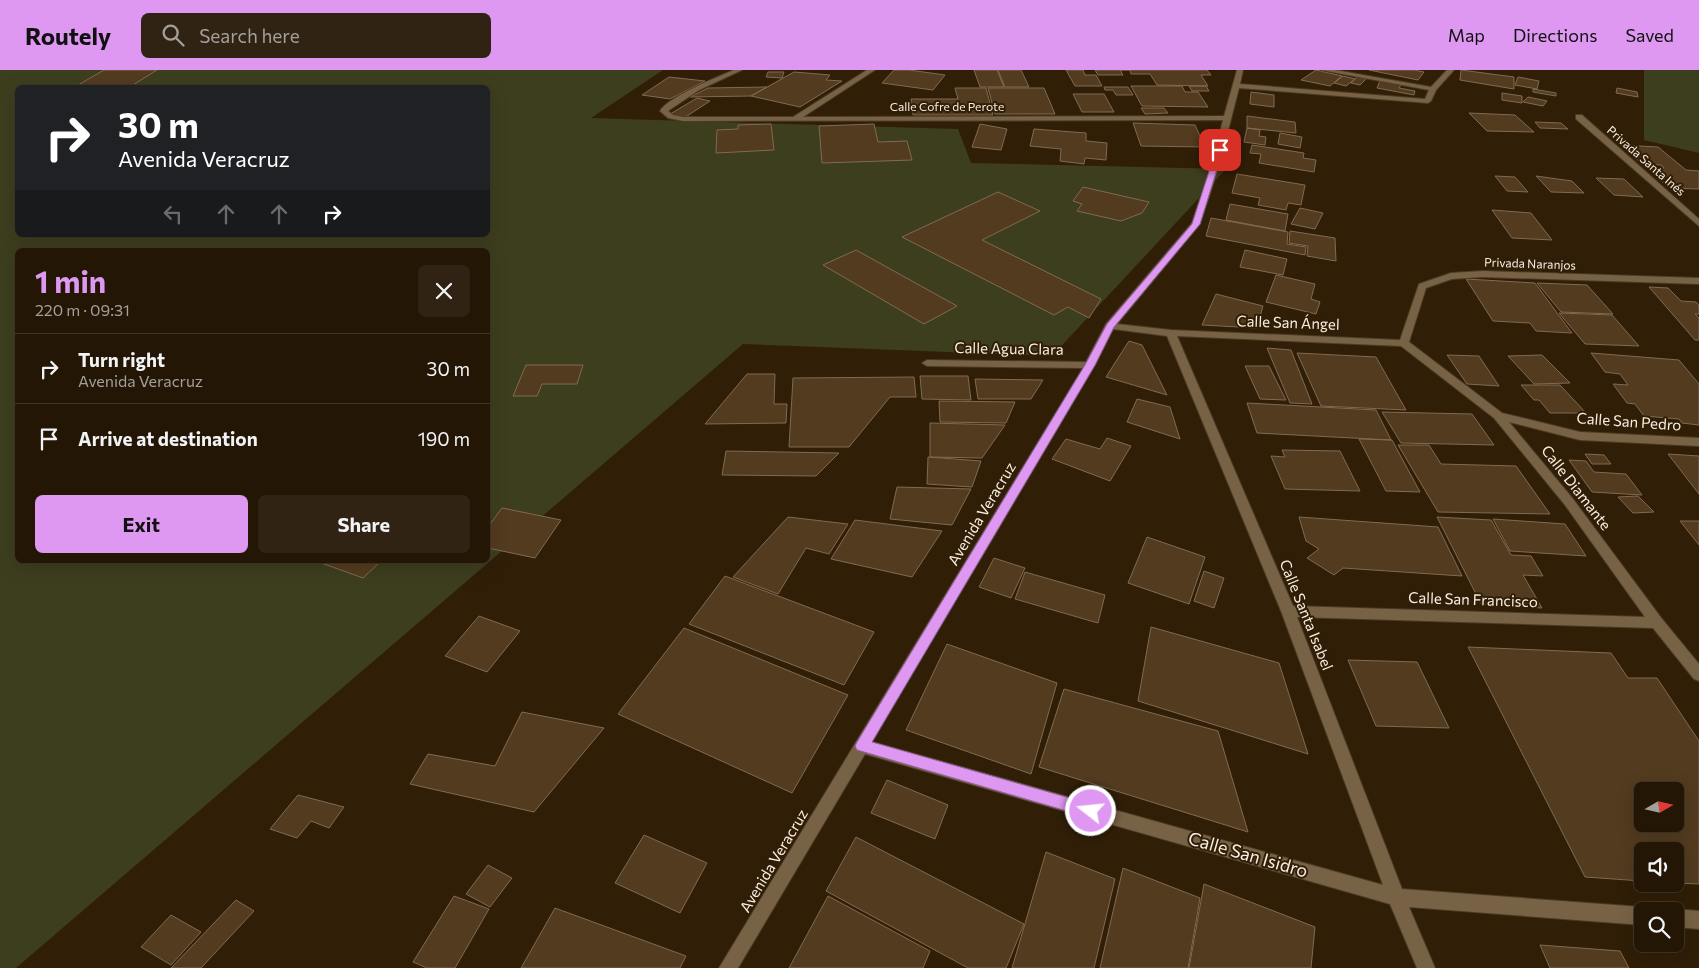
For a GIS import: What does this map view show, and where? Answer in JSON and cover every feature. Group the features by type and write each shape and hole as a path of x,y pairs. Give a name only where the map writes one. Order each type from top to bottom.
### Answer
{"street":[{"name":"Calle Cofre de Perote","path":"739,70 697,88 666,107 664,112 666,115 674,118 697,119 1228,118"},
{"path":"793,119 872,70"},
{"name":"Avenida Veracruz","path":"728,968 1090,365 1110,326 1196,224 1215,166 1240,70"},
{"path":"1324,70 1433,88"},
{"path":"1236,86 1428,101 1433,88 1451,70"},
{"name":"Privada Santa Inés","path":"1579,117 1699,223"},
{"name":"Privada Naranjos","path":"1404,343 1422,286 1451,276 1483,274 1699,281"},
{"path":"1110,326 1171,333"},
{"name":"Calle San Ángel","path":"1171,333 1404,343"},
{"name":"Calle Santa Isabel","path":"1171,333 1288,611 1396,897 1426,968"},
{"name":"Calle Diamante","path":"1404,343 1498,416 1569,502 1657,623 1699,675"},
{"name":"Calle Agua Clara","path":"927,363 1090,365"},
{"name":"Calle San Pedro","path":"1498,416 1580,436 1699,442"},
{"name":"Calle San Francisco","path":"1288,611 1657,623"},
{"name":"Calle San Isidro","path":"862,746 1396,897 1634,915"},
{"path":"1684,919 1699,920"}],"green space":[{"path":"0,70 663,70 591,118 958,129 971,163 1226,169 1052,356 743,344 490,561 490,248 15,248 15,563 488,563 16,968 0,968"},
{"path":"1644,70 1699,70 1699,153 1644,140"}],"building":[{"path":"104,70 157,70 133,85 78,85"},
{"path":"894,70 945,75 933,90 882,83"},
{"path":"974,70 997,70 1004,87 980,87"},
{"path":"998,70 1021,70 1029,87 1005,87"},
{"path":"1066,70 1083,70 1085,75 1096,75 1102,86 1075,86"},
{"path":"1095,70 1120,70 1123,75 1098,75"},
{"path":"1130,70 1207,70 1211,75 1201,75 1208,86 1157,85 1150,74 1131,74"},
{"path":"1316,70 1342,76 1330,86 1301,80"},
{"path":"1369,70 1414,70 1424,72 1418,80"},
{"path":"1461,70 1514,77 1514,89 1460,80"},
{"path":"768,72 784,72 782,78 766,77"},
{"path":"794,72 830,75 826,80 842,81 800,107 751,96"},
{"path":"1343,76 1355,79 1346,86 1334,83"},
{"path":"669,77 705,81 670,99 642,95"},
{"path":"1357,77 1366,79 1360,85 1351,83"},
{"path":"1518,77 1539,81 1537,89 1515,85"},
{"path":"1380,81 1401,85 1399,88 1415,91 1414,95 1377,88"},
{"path":"1131,86 1182,86 1185,92 1198,92 1208,107 1142,106"},
{"path":"1189,86 1206,86 1209,91 1192,91"},
{"path":"767,87 751,96 690,97 708,88"},
{"path":"1104,87 1128,87 1133,95 1116,95 1113,90 1105,90"},
{"path":"955,88 986,88 993,115 913,115 911,99 958,99"},
{"path":"988,88 1044,88 1055,114 995,114"},
{"path":"1617,88 1637,92 1638,97 1616,93"},
{"path":"1533,89 1556,93 1556,96 1533,92"},
{"path":"1251,92 1274,95 1274,107 1250,104"},
{"path":"1502,93 1522,96 1522,103 1502,100"},
{"path":"1073,94 1104,94 1114,112 1082,112"},
{"path":"1528,97 1547,101 1543,106 1523,102"},
{"path":"697,98 710,101 684,118 670,114"},
{"path":"1141,108 1164,108 1168,113 1145,114"},
{"path":"1469,113 1515,115 1534,132 1487,131"},
{"path":"1247,116 1295,122 1296,133 1247,128"},
{"path":"1535,122 1561,123 1568,129 1540,128"},
{"path":"1133,123 1195,125 1205,147 1141,146"},
{"path":"771,124 774,150 716,153 717,130 738,129 738,125"},
{"path":"874,124 878,142 907,141 912,160 822,163 819,126"},
{"path":"980,124 1007,129 1001,150 972,147"},
{"path":"1247,128 1260,130 1259,136 1266,137 1265,145 1244,142"},
{"path":"1034,129 1086,133 1086,141 1107,143 1106,160 1085,158 1084,164 1060,161 1061,149 1030,146"},
{"path":"1280,133 1302,137 1300,148 1278,144"},
{"path":"1252,145 1304,153 1303,158 1316,160 1314,172 1259,163 1261,154 1250,153"},
{"path":"1621,145 1658,147 1686,170 1699,171 1699,189 1669,188 1646,167 1664,168 1661,165 1642,164"},
{"path":"1237,174 1305,185 1301,205 1288,203 1286,210 1258,205 1260,198 1232,193"},
{"path":"1495,176 1515,177 1528,192 1507,191"},
{"path":"1536,176 1572,181 1584,193 1551,192"},
{"path":"1596,178 1624,179 1643,197 1614,195"},
{"path":"1083,187 1149,202 1142,213 1121,221 1077,211 1082,204 1073,201"},
{"path":"998,192 1040,211 982,240 1101,299 1089,318 1068,307 1054,315 902,237"},
{"path":"1230,204 1288,214 1285,231 1226,220"},
{"path":"1300,208 1323,213 1315,229 1291,224"},
{"path":"1492,210 1531,213 1552,240 1512,238"},
{"path":"1211,218 1288,232 1287,244 1306,247 1305,255 1206,236"},
{"path":"1290,231 1335,238 1336,261 1307,256 1308,246 1289,243"},
{"path":"856,250 957,306 924,324 823,265"},
{"path":"1245,250 1287,259 1283,275 1240,267"},
{"path":"1276,275 1315,284 1311,299 1320,302 1316,314 1266,302"},
{"path":"1466,279 1535,283 1572,333 1536,331 1530,323 1493,321"},
{"path":"1537,283 1587,285 1613,314 1561,312"},
{"path":"1649,287 1668,288 1681,301 1696,302 1699,305 1699,314 1695,314 1699,318 1699,340 1695,340"},
{"path":"1216,294 1263,306 1257,328 1202,325"},
{"path":"1559,313 1612,315 1639,346 1585,344"},
{"path":"1129,341 1142,345 1167,395 1106,377"},
{"path":"1267,348 1291,350 1312,404 1290,403"},
{"path":"1297,353 1376,357 1406,410 1321,406"},
{"path":"1591,353 1679,360 1699,384 1699,425 1682,423 1679,419 1644,416 1635,404 1627,403 1613,384 1628,385 1620,374 1605,372"},
{"path":"1447,355 1479,356 1499,386 1467,384"},
{"path":"1542,355 1570,383 1534,384 1508,356"},
{"path":"526,365 583,365 577,384 542,384 537,396 513,396"},
{"path":"1245,366 1269,366 1286,400 1260,399"},
{"path":"747,374 775,374 774,404 787,404 786,423 705,424"},
{"path":"920,376 968,376 971,400 922,399"},
{"path":"914,377 916,397 890,397 849,447 789,447 793,378"},
{"path":"975,379 1043,380 1031,399 978,399"},
{"path":"1521,385 1560,385 1586,413 1550,413 1539,400 1534,400"},
{"path":"1137,399 1170,407 1180,439 1127,422"},
{"path":"939,401 1015,402 1006,423 940,422"},
{"path":"1247,403 1376,410 1391,440 1257,433"},
{"path":"1382,412 1472,414 1494,445 1401,443"},
{"path":"930,423 1005,425 982,458 930,457"},
{"path":"1107,438 1131,446 1110,481 1052,459 1066,439 1100,449"},
{"path":"1359,439 1392,440 1420,492 1386,491"},
{"path":"1398,445 1429,445 1441,464 1516,466 1550,514 1438,512"},
{"path":"1282,450 1340,451 1360,491 1285,489 1271,456 1285,457"},
{"path":"726,451 839,453 816,476 722,475"},
{"path":"1585,454 1604,455 1611,464 1592,464"},
{"path":"1668,454 1699,456 1699,494"},
{"path":"928,457 981,461 972,487 927,484"},
{"path":"1569,460 1586,461 1594,472 1626,474 1642,495 1592,492"},
{"path":"897,487 971,489 952,525 890,519"},
{"path":"1638,496 1654,512 1633,513 1618,497"},
{"path":"502,508 561,520 535,558 490,548 490,524"},
{"path":"788,517 848,524 829,554 806,548 778,594 733,577"},
{"path":"1299,517 1438,527 1462,576 1343,568 1334,575 1307,558 1319,549 1306,541"},
{"path":"1437,517 1491,520 1511,555 1531,556 1543,576 1523,575 1542,608 1481,604"},
{"path":"1493,519 1565,524 1586,556 1510,551"},
{"path":"855,520 942,531 912,577 831,559"},
{"path":"1680,521 1699,521 1699,545"},
{"path":"1147,537 1205,557 1189,604 1128,583"},
{"path":"994,558 1025,568 1011,598 979,587"},
{"path":"321,563 379,563 363,578"},
{"path":"1204,571 1224,578 1214,608 1194,601"},
{"path":"1025,572 1105,595 1098,623 1015,599"},
{"path":"725,576 874,632 844,685 689,624"},
{"path":"479,616 520,631 487,672 445,656"},
{"path":"1151,627 1279,663 1308,754 1138,701"},
{"path":"684,628 848,695 792,793 618,714"},
{"path":"947,644 1057,683 1031,774 906,730"},
{"path":"1468,647 1611,653 1628,678 1657,678 1699,741 1699,884 1684,883 1684,842 1634,842 1634,880 1585,877"},
{"path":"1348,660 1417,662 1449,728 1376,726"},
{"path":"1064,689 1218,731 1248,832 1039,767"},
{"path":"522,712 604,728 534,812 410,784 428,754 495,766"},
{"path":"887,780 948,805 935,839 871,813"},
{"path":"298,795 344,807 329,828 311,821 297,838 270,829"},
{"path":"644,835 707,863 680,913 615,883"},
{"path":"856,837 1024,924 1006,968 968,968 826,891"},
{"path":"1046,852 1115,879 1094,968 1012,968"},
{"path":"488,865 512,878 490,907 466,894"},
{"path":"1123,868 1200,898 1188,968 1100,968"},
{"path":"1204,884 1315,927 1311,968 1189,968"},
{"path":"454,896 489,909 455,968 427,968 413,962"},
{"path":"828,896 930,951 923,968 789,968"},
{"path":"236,900 254,911 201,968 171,968"},
{"path":"555,908 686,956 680,968 521,968"},
{"path":"171,915 201,932 171,965 141,947"},
{"path":"1540,945 1620,951 1629,968 1550,968"}],"route":[{"path":"1091,811 862,746 1090,365 1110,326 1196,224 1220,150"}]}
